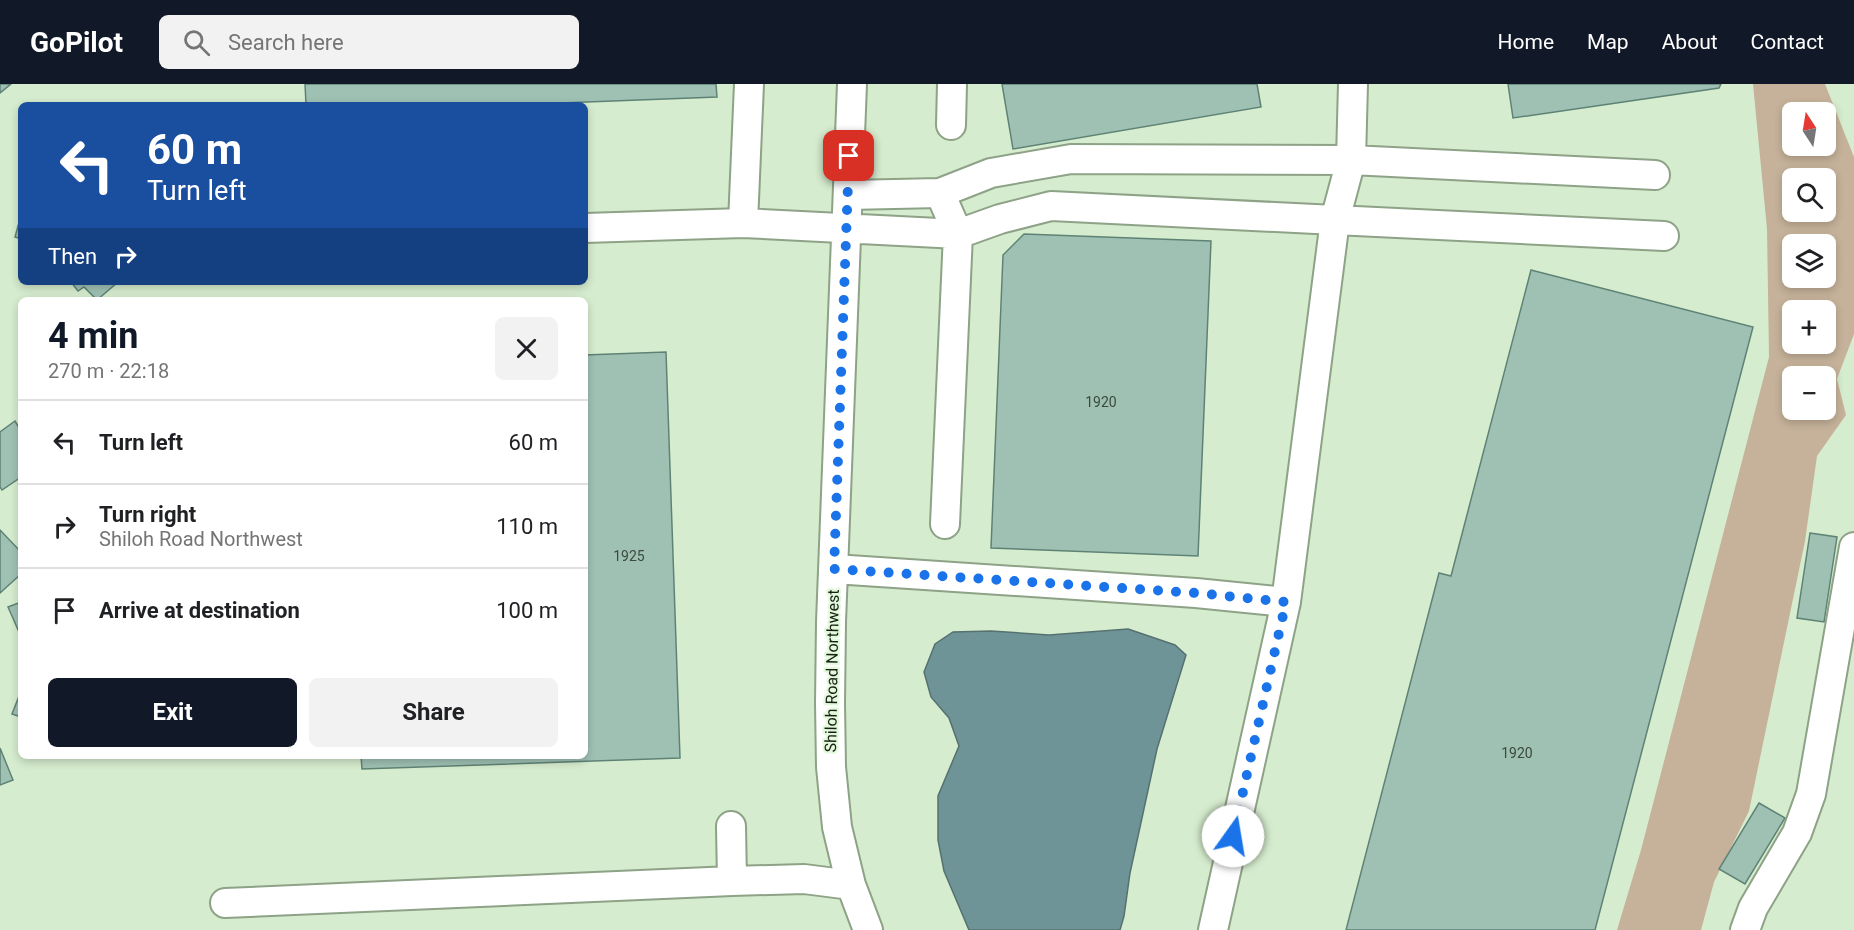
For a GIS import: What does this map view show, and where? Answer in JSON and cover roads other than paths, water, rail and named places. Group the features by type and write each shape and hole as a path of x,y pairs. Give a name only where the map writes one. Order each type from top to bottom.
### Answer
{"street":[{"path":"742,223 749,84"},
{"name":"Shiloh Road Northwest","path":"852,84 830,668 831,767 837,827 851,885 868,930"},
{"path":"951,125 952,84"},
{"path":"1213,930 1286,602 1335,220 1351,160 1353,84"},
{"path":"848,195 940,193 991,173 1071,159 1351,160 1655,175"},
{"path":"940,193 958,234 945,524"},
{"path":"588,228 742,223 958,234 1000,219 1051,206 1664,237"},
{"path":"1745,930 1753,908 1797,832 1811,794 1854,547"},
{"path":"834,569 1196,593 1286,602"},
{"path":"731,826 732,881"},
{"path":"225,903 732,881 804,879 851,885"}],"water":[{"path":"1128,629 1175,645 1186,655 1157,749 1120,930 969,930 944,871 938,840 938,796 959,746 949,718 931,697 924,672 935,644 953,632 991,631 1049,635"}]}
